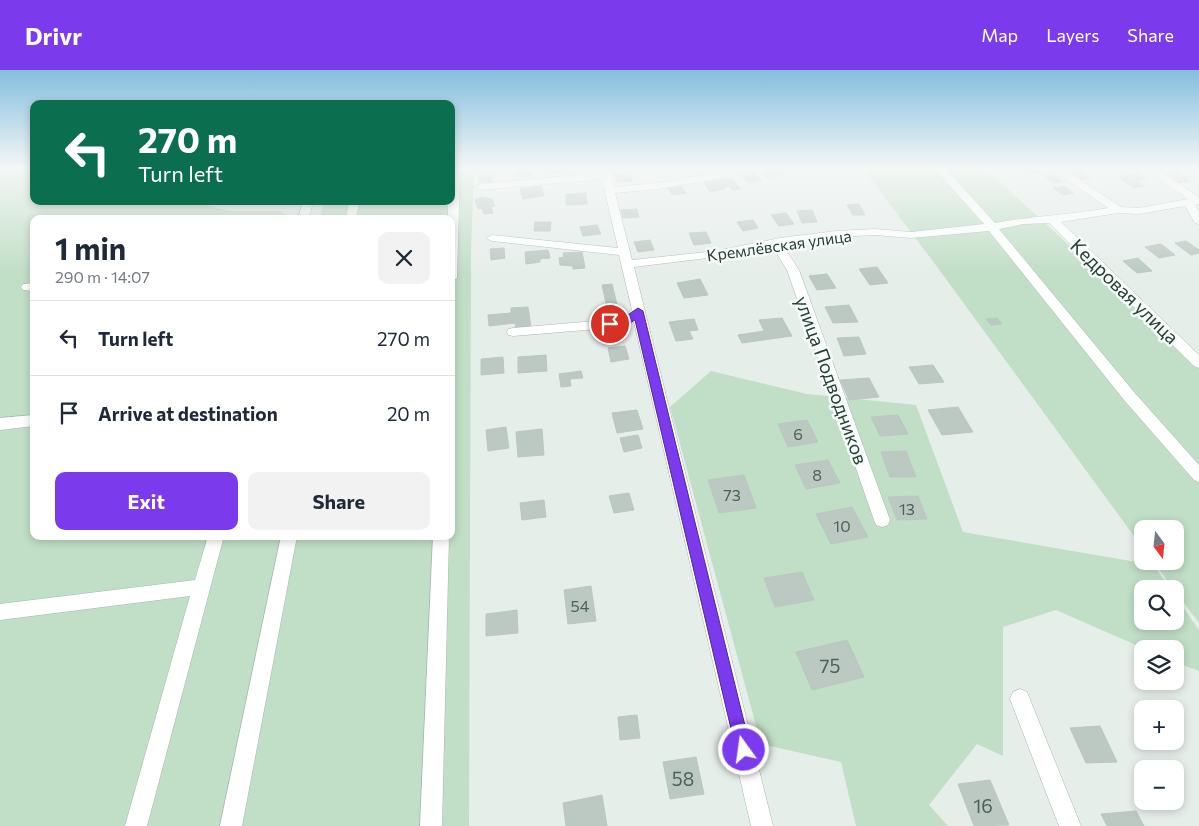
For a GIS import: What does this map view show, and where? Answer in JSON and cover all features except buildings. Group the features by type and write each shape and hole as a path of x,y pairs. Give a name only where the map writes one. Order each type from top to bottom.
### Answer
{"street":[{"path":"612,203 762,826"},
{"path":"971,203 1129,396 1199,476"},
{"path":"1108,203 1118,210"},
{"name":"Кремлёвская улица","path":"492,238 602,251 624,258 707,255 775,242 836,234 876,232 911,235 992,227 1024,221 1118,210 1139,211 1182,203"},
{"path":"1195,203 1199,221"},
{"name":"Кедровая улица","path":"1051,219 1199,363"},
{"name":"улица Подводников","path":"775,242 793,270 882,520"},
{"path":"513,332 622,323 638,311"},
{"path":"0,424 30,420"},
{"path":"136,826 215,540"},
{"path":"231,826 288,540"},
{"path":"432,826 441,540"},
{"path":"0,612 202,587"},
{"path":"1020,698 1070,826"}],"green space":[{"path":"0,203 204,205 233,211 279,211 286,215 30,215 30,540 455,540 455,215 321,215 323,205 455,205 455,203 473,203 469,826 0,826"},
{"path":"889,203 1023,203 1199,368 1199,623 1184,603 1184,580 1167,580 1160,570 1184,570 1184,520 1134,520 1134,536"},
{"path":"711,371 807,394 916,405 963,532 1134,562 1134,570 1157,570 1164,580 1134,580 1134,630 1184,630 1184,609 1199,630 1199,671 1184,665 1184,640 1134,640 1134,644 1056,610 1003,627 1003,756 977,744 929,805 948,826 856,826 841,762 761,744 670,407"}],"route":[{"path":"610,324 622,323 638,311 744,750"}]}
